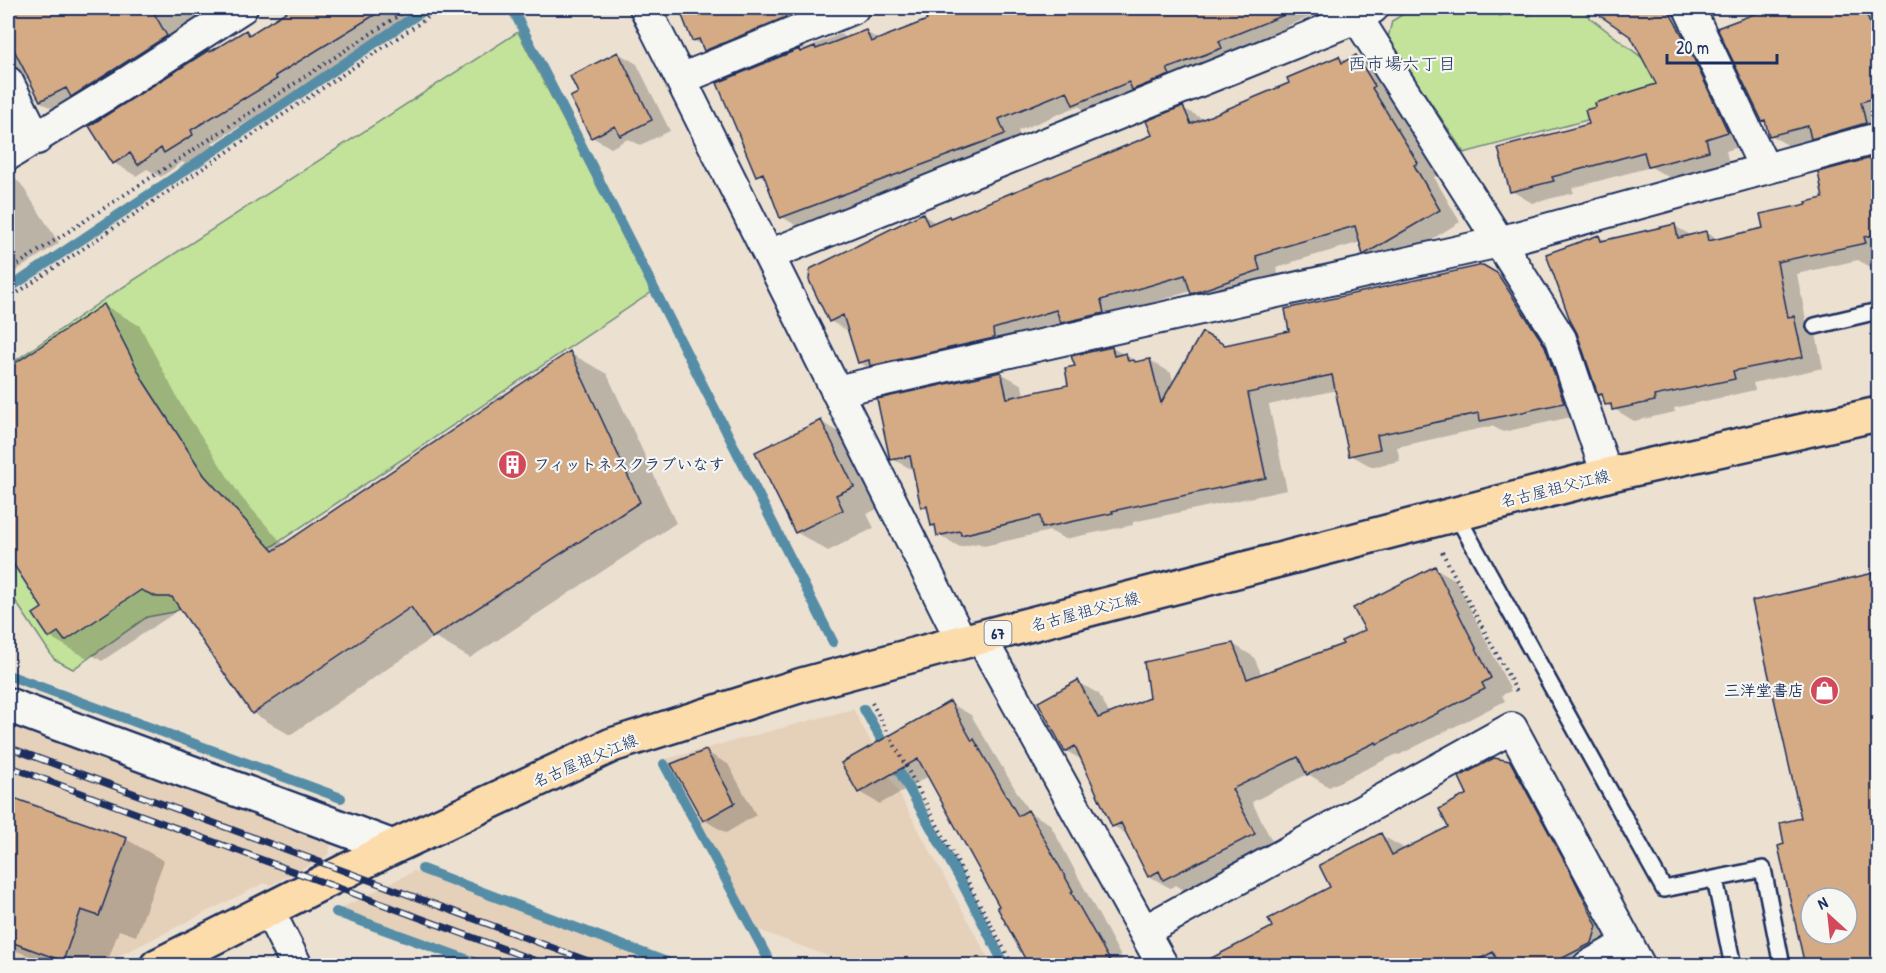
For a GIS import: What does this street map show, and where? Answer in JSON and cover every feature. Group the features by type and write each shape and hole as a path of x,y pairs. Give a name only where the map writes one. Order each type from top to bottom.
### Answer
{"main road":[{"name":"名古屋祖父江線","path":"157,966 393,847 612,745 802,685 972,640 1607,475 1878,414"}],"street":[{"path":"8,155 37,139 242,8"},
{"path":"645,8 836,391 972,640 1163,966"},
{"path":"681,79 854,8"},
{"path":"1695,9 1765,169"},
{"path":"769,255 1360,11 1499,242 1561,339 1607,475"},
{"path":"8,82 37,139"},
{"path":"836,391 1499,242 1878,138"},
{"path":"8,705 393,847"},
{"path":"1144,931 1512,728 1634,954 1588,966"},
{"path":"268,909 297,966"}],"lane":[{"path":"1815,326 1878,311 1878,313"},
{"path":"1441,518 1664,889 1762,869 1782,966"},
{"path":"1715,879 1733,966"}],"path":[{"path":"8,272 410,8"},
{"path":"8,299 442,8"},
{"path":"1441,518 1525,708 1512,728"},
{"path":"854,671 1013,966"}],"shaded area":[{"path":"853,709 992,965 851,965 759,930 666,759"},
{"path":"8,720 333,837 328,855 271,885 264,883 101,965 8,966"},
{"path":"414,871 663,965 498,965 340,909"}],"green space":[{"path":"1413,8 1489,8 1500,16 1516,8 1583,8 1589,17 1657,69 1707,88 1464,153 1388,38 1392,21"},
{"path":"518,32 652,292 174,612 147,617 73,669 54,659 8,590 8,366 106,298"}],"building":[{"path":"8,8 151,8 167,36 71,97 66,88 40,101 8,38"},
{"path":"292,8 386,8 275,76 277,79 191,130 193,135 164,153 161,148 138,165 130,153 113,164 89,126 209,50 210,52 246,30 249,35"},
{"path":"679,8 782,8 786,17 704,51 699,39 692,41"},
{"path":"922,8 1299,9 1219,41 1222,48 1167,69 1170,75 1132,90 1129,82 1073,105 1067,91 999,119 1005,134 780,218 763,173 756,176 717,83 799,49 800,52 815,46 816,49 866,30 871,42 927,20"},
{"path":"1589,8 1667,8 1685,40 1728,132 1706,139 1709,151 1648,167 1644,152 1552,177 1554,181 1510,192 1498,148 1589,124 1585,110 1596,107 1595,103 1656,84 1631,37"},
{"path":"1770,8 1864,8 1878,45 1878,97 1861,102 1866,123 1811,139 1808,126 1769,136 1765,120 1762,121 1717,28"},
{"path":"618,52 652,120 620,136 615,126 591,138 570,97 578,93 570,76"},
{"path":"1356,55 1375,86 1372,88 1418,163 1414,165 1440,210 1363,255 1355,226 1256,256 1260,270 1191,294 1185,275 1101,300 1104,313 1061,323 1056,310 993,329 994,338 870,366 869,360 858,363 843,315 829,322 809,280 810,269 923,213 928,225 949,216 950,218 1152,135 1146,121 1183,106 1191,124 1289,83 1287,78 1339,56 1342,63"},
{"path":"1875,157 1878,169 1878,234 1864,237 1866,243 1777,262 1788,317 1794,316 1803,357 1733,371 1735,379 1654,396 1655,401 1612,410 1611,404 1605,405 1602,394 1598,395 1546,254 1599,235 1601,241 1675,224 1678,238 1706,231 1708,241 1763,228 1760,214 1807,204 1806,202 1823,198 1818,172"},
{"path":"1483,265 1497,273 1545,346 1564,403 1480,421 1479,413 1377,435 1380,449 1349,456 1332,375 1248,393 1266,478 1042,528 1040,516 961,535 960,531 937,536 935,525 931,526 927,506 921,508 910,456 890,460 877,399 1001,372 1007,398 1068,385 1065,368 1075,366 1071,356 1112,347 1114,356 1126,353 1128,361 1150,359 1161,403 1202,332 1225,345 1289,331 1285,309"},
{"path":"104,304 144,382 204,475 273,551 570,351 640,502 432,638 411,607 252,714 172,597 157,597 141,590 65,641 58,632 49,638 33,614 42,608 8,556 8,368"},
{"path":"821,420 854,487 836,495 843,510 795,533 755,452"},
{"path":"1435,566 1491,678 1482,683 1485,689 1377,744 1376,742 1307,775 1298,757 1232,789 1255,834 1163,880 1159,871 1148,877 1121,823 1112,827 1075,746 1065,752 1038,702 1078,680 1098,718 1149,698 1144,662 1233,643 1247,679 1343,644 1341,641 1365,630 1353,608"},
{"name":"三洋堂書店","path":"1878,572 1878,966 1805,966 1800,946 1859,946 1859,886 1799,886 1799,939 1778,846 1784,844 1780,823 1801,818 1752,601"},
{"path":"950,701 1018,816 1028,810 1113,966 1029,966 997,907 999,906 918,759 858,793 841,763"},
{"path":"706,750 735,803 703,821 671,764"},
{"path":"1494,758 1510,761 1572,875 1597,926 1592,943 1547,966 1500,966 1493,952 1466,966 1196,966 1272,927 1268,919 1330,887 1319,865 1381,833 1392,855 1448,827 1439,809 1467,794 1459,777"},
{"path":"8,796 127,838 99,916 81,910 63,961 8,941"}],"waterway":[{"path":"8,289 427,8"},
{"path":"512,8 833,642"},
{"path":"8,675 341,798"},
{"path":"864,709 960,879 1005,966"},
{"path":"664,764 772,966"},
{"path":"422,869 677,966"},
{"path":"336,912 485,966"}],"railway":[{"path":"8,747 602,966"},
{"path":"8,766 550,966"}],"place":[{"name":"フィットネスクラブいなす","path":"513,464"},
{"name":"三洋堂書店","path":"1825,690"}],"district":[{"name":"西市場六丁目","path":"1402,63"}]}
